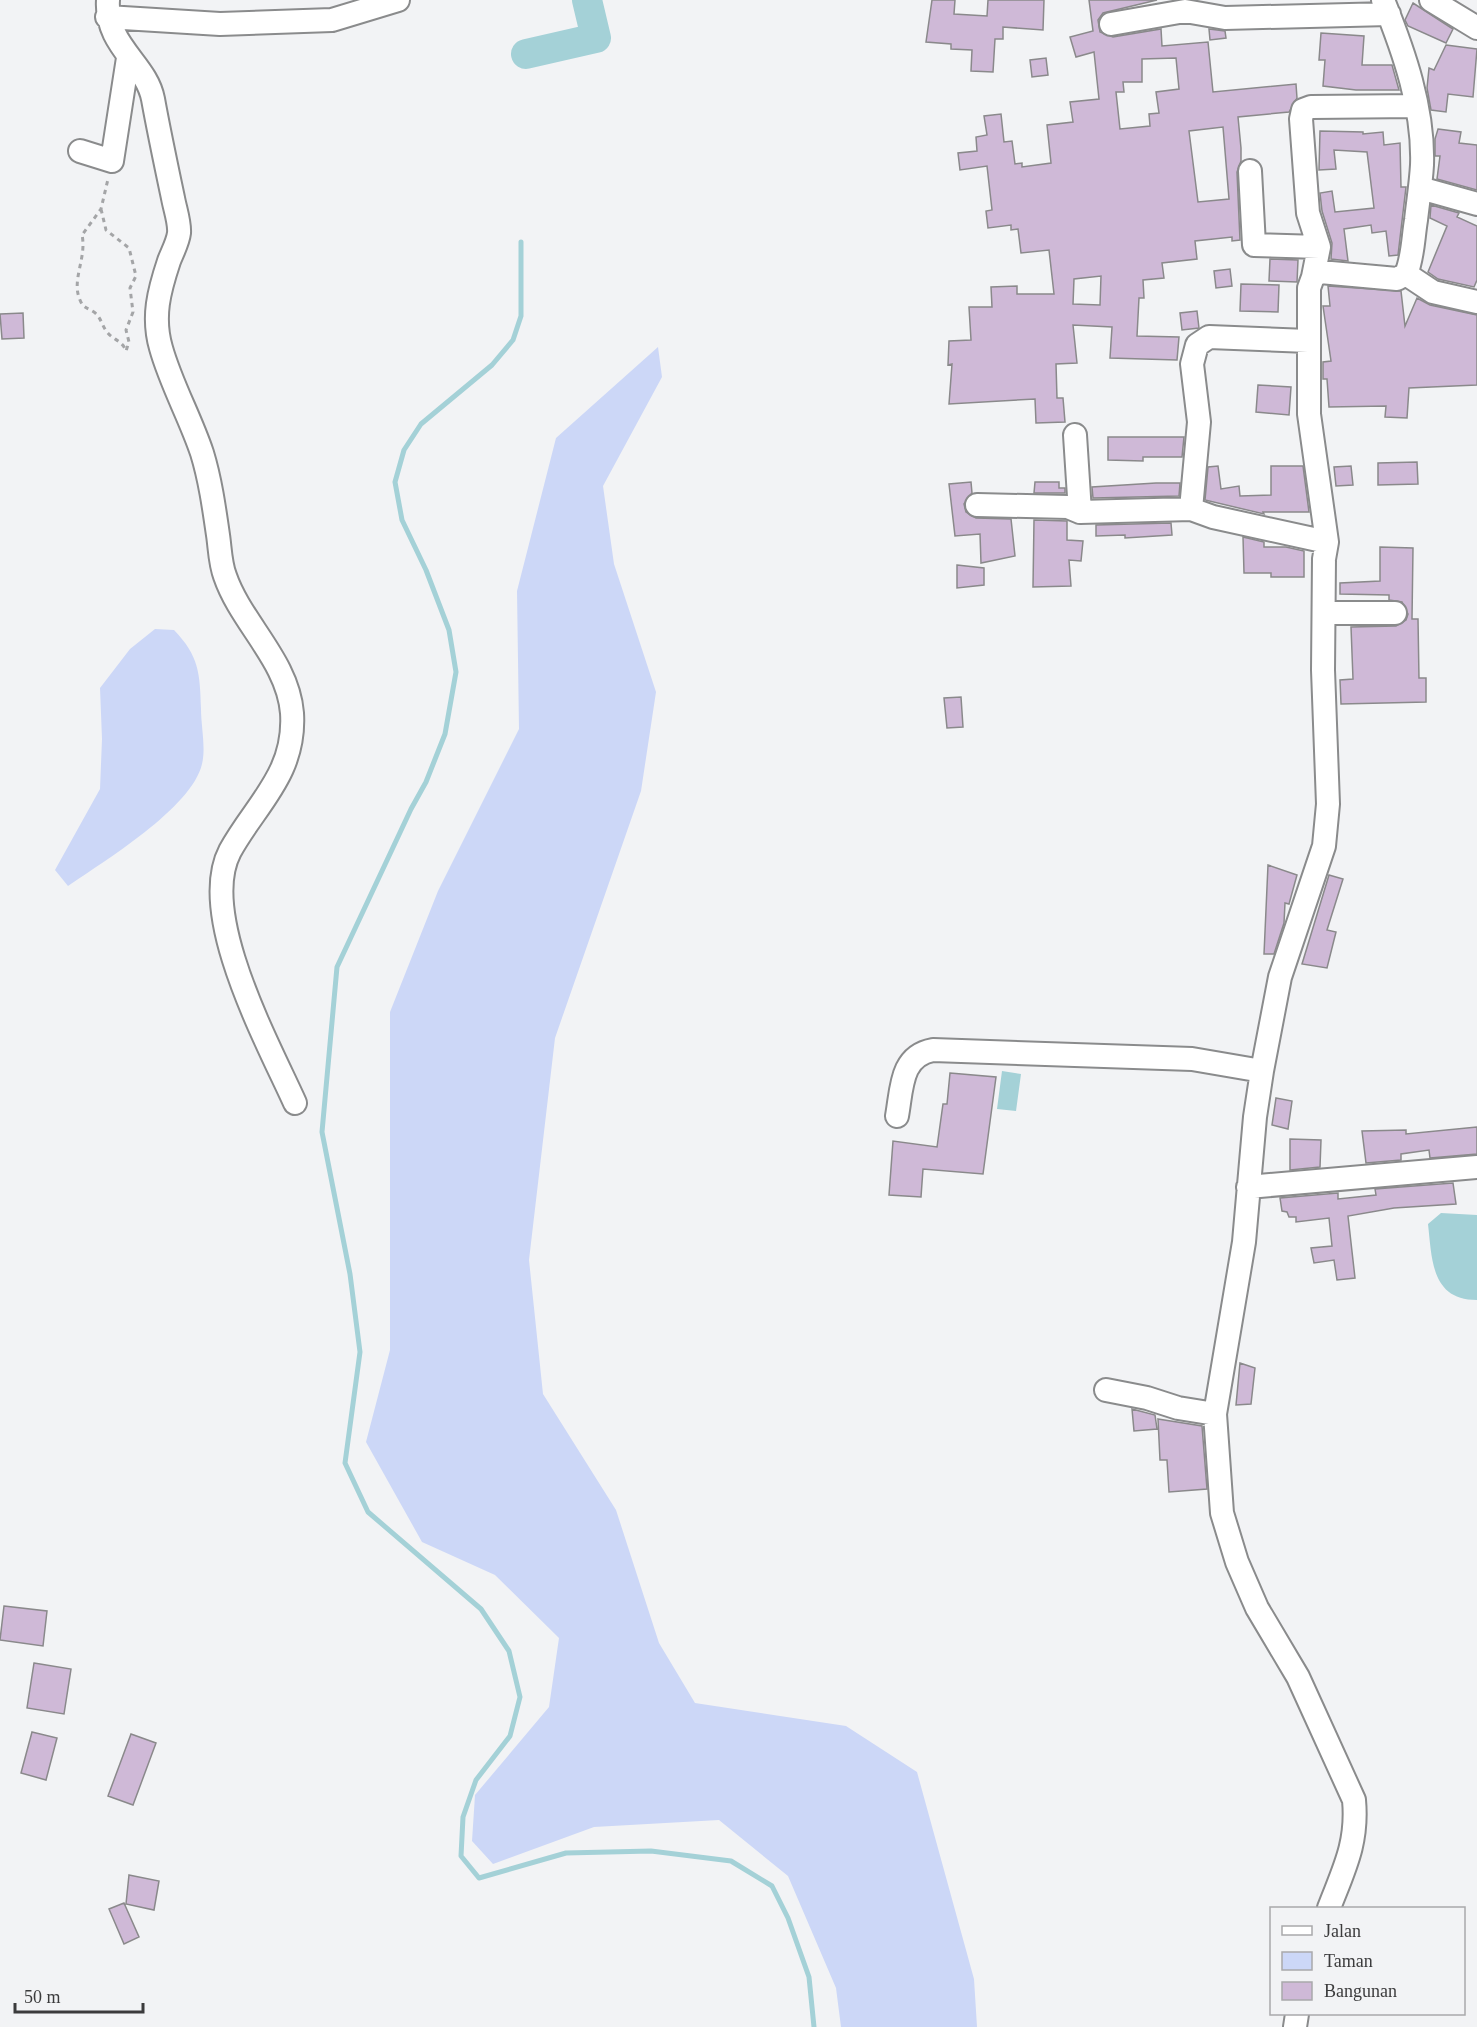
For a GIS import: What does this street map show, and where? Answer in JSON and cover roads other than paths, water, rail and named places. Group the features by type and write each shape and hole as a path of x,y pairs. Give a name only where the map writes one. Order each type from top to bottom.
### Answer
{"street":[{"path":"107,9 220,24 332,20 398,0"},
{"path":"1431,0 1477,28"},
{"path":"1111,24 1185,11 1225,18 1291,8 1335,18 1386,7 1406,63 1416,106 1422,164 1406,274 1397,279 1329,271 1320,272 1313,278"},
{"path":"107,9 128,58 150,84 179,233 159,290 155,321 162,350 202,454 213,502 223,572 236,603 285,682 292,714 281,773 265,801 230,851 221,875 220,899 226,933 246,996 295,1103"},
{"path":"80,151 112,161 128,58"},
{"path":"1329,1907 1355,1837 1354,1800 1298,1677 1257,1608 1237,1562 1222,1514 1215,1414 1244,1242 1262,1071 1280,977 1323,846 1328,804 1323,670 1324,559 1327,542 1310,414 1307,303 1319,247 1311,227 1304,187 1301,119 1303,110 1311,106 1416,106"},
{"path":"1250,171 1254,245 1319,247"},
{"path":"1420,188 1477,204"},
{"path":"1406,274 1433,292 1477,302"},
{"path":"1191,508 1199,422 1192,364 1197,345 1209,337 1308,341"},
{"path":"1076,435 1080,512"},
{"path":"977,505 1068,507 1080,512 1191,508 1213,517 1327,542"},
{"path":"1325,613 1395,614"},
{"path":"897,1116 909,1062 920,1054 933,1050 1192,1059 1262,1071"},
{"path":"1248,1187 1477,1167"},
{"path":"1106,1390 1147,1398 1178,1408 1215,1414"}],"waterway":[{"path":"526,54 596,38 587,0"},
{"path":"521,242 521,316 513,340 492,365 421,424 404,450 395,482 402,520 426,570 449,630 456,672 445,734 426,782 411,809 337,967 322,1132 350,1274 360,1352 345,1463 368,1512 481,1609 509,1651 520,1697 510,1736 476,1780 463,1817 461,1856 479,1878 566,1853 651,1851 731,1861 772,1886 788,1918 809,1977 814,2027"}]}
